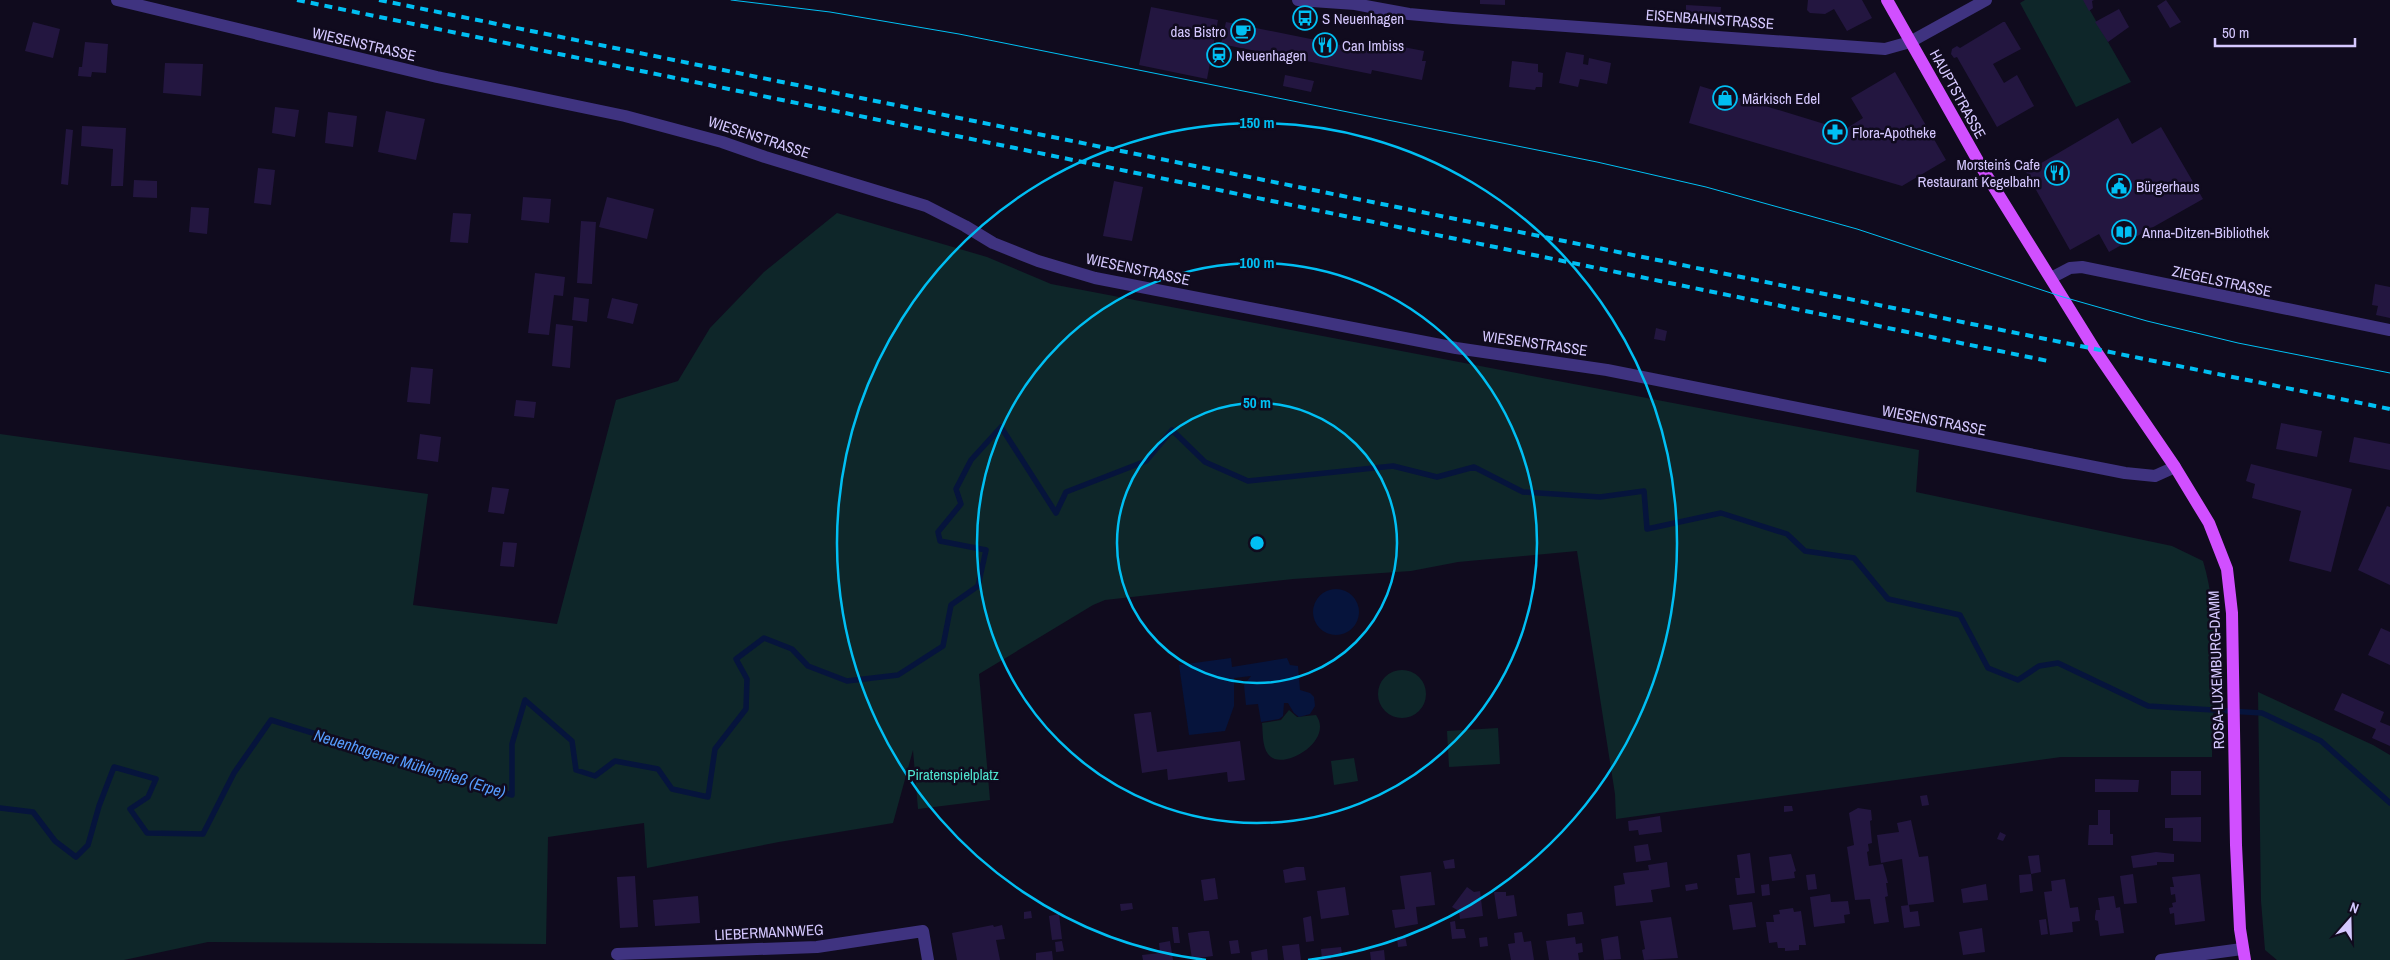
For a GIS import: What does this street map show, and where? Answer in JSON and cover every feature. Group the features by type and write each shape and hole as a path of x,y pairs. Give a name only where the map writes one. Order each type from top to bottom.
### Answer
{"main road":[{"name":"HAUPTSTRASSE","path":"1887,0 1982,168 2051,278"},
{"name":"ROSA-LUXEMBURG-DAMM","path":"2051,278 2095,350 2176,467 2209,523 2227,569 2232,613 2236,845 2243,954"}],"street":[{"name":"WIESENSTRASSE","path":"117,0 437,77 626,116 722,142 926,206 993,243 1038,261 1096,278 1456,348 1608,370 2125,474 2155,476 2176,467"},
{"name":"EISENBAHNSTRASSE","path":"1298,0 1388,5 1453,18 1885,49 1910,42 1986,0"},
{"name":"ZIEGELSTRASSE","path":"2051,278 2070,268 2082,267 2390,330"},
{"name":"LIEBERMANNWEG","path":"617,954 817,947 923,931 928,960"},
{"path":"2161,960 2243,954"}],"green space":[{"path":"2025,0 2084,0 2131,82 2076,107 2020,3"},
{"name":"Piratenspielplatz","path":"837,213 987,257 1051,284 1919,450 1916,492 2172,546 2203,561 2209,584 2215,658 2212,757 2061,757 1616,819 1615,794 1577,551 1458,562 1411,571 1293,579 1105,600 1093,605 979,674 990,800 918,809 913,750 893,823 779,842 647,868 644,823 548,837 546,944 208,942 124,960 0,960 0,434 428,494 413,605 557,624 616,400 678,381 710,328 764,272"},
{"path":"1397,670 1407,670 1419,677 1426,689 1426,699 1419,711 1407,718 1397,718 1389,714 1382,707 1378,699 1378,689 1382,681 1389,674"},
{"path":"2258,692 2373,745 2390,755 2390,960 2277,960 2265,950 2261,901"},
{"path":"1289,710 1297,717 1316,715 1320,725 1318,735 1313,744 1294,757 1284,760 1275,759 1268,754 1265,747 1262,723 1281,720"},
{"path":"1498,728 1500,764 1449,767 1447,731"},
{"path":"1354,758 1358,781 1334,785 1331,761"}],"water":[{"path":"1336,589 1349,593 1355,599 1359,612 1355,625 1349,631 1336,635 1323,631 1317,625 1313,612 1317,599 1323,593"},
{"path":"1231,658 1232,667 1287,658 1290,665 1298,666 1300,690 1310,693 1314,697 1315,706 1310,714 1299,717 1288,703 1284,703 1283,716 1279,719 1261,722 1258,704 1246,705 1244,685 1251,676 1234,678 1234,706 1225,731 1189,735 1179,665"}],"building":[{"path":"1480,0 1505,0 1505,5 1480,4"},
{"path":"1808,0 1862,0 1872,18 1847,31 1834,9 1825,14 1810,13 1807,10"},
{"path":"2083,0 2094,0 2092,1 2093,8 2089,11"},
{"path":"2166,0 2181,22 2170,28 2157,6"},
{"path":"1686,5 1721,7 1720,19 1686,17"},
{"path":"1151,7 1218,20 1207,79 1139,65"},
{"path":"2119,9 2129,27 2108,42 2095,22"},
{"path":"33,22 60,29 53,58 25,51"},
{"path":"1226,22 1375,52 1377,42 1424,51 1422,61 1426,61 1422,80 1372,70 1371,74 1221,44"},
{"path":"2005,22 2021,49 1993,64 2004,83 2017,75 2034,106 1997,127 1957,57 1954,58 1951,54 1952,49 1957,46 1960,48"},
{"path":"85,42 108,44 106,73 92,72 91,77 78,76 79,67 82,67"},
{"path":"1566,52 1584,55 1583,64 1588,65 1589,58 1611,63 1607,84 1580,79 1578,87 1559,83"},
{"path":"1512,61 1538,64 1538,72 1543,73 1542,87 1536,87 1535,90 1509,87"},
{"path":"165,63 203,64 201,96 163,93"},
{"path":"1895,72 1946,160 1902,186 1689,123 1700,86 1844,130 1863,118 1851,98"},
{"path":"1285,75 1314,81 1311,92 1283,86"},
{"path":"275,107 299,110 295,137 272,133"},
{"path":"386,111 425,119 416,160 378,152"},
{"path":"328,112 357,116 353,147 325,143"},
{"name":"Bürgerhaus","path":"2118,118 2132,144 2161,127 2203,199 2109,252 2099,234 2070,250 2026,172"},
{"path":"82,126 126,128 123,186 111,186 113,149 81,146"},
{"path":"66,129 73,130 68,185 61,184"},
{"path":"258,168 275,170 271,205 254,203"},
{"path":"134,180 157,181 157,198 133,197"},
{"path":"1114,181 1143,187 1132,241 1103,236"},
{"path":"523,197 551,199 549,223 521,220"},
{"path":"607,197 654,209 647,239 599,227"},
{"path":"191,207 209,208 207,234 189,232"},
{"path":"453,213 471,214 468,243 450,242"},
{"path":"581,221 596,222 592,284 577,283"},
{"path":"535,273 565,277 563,296 554,295 549,335 528,333"},
{"path":"2375,284 2390,287 2390,318 2376,315 2378,306 2372,305"},
{"path":"574,297 589,299 587,322 572,320"},
{"path":"612,298 638,304 633,324 607,318"},
{"path":"556,324 573,326 570,368 552,366"},
{"path":"1656,328 1667,331 1665,341 1654,339"},
{"path":"411,367 433,369 430,404 407,402"},
{"path":"516,400 536,402 534,418 514,416"},
{"path":"2281,423 2322,431 2317,457 2276,449"},
{"path":"420,434 441,437 438,462 417,459"},
{"path":"2354,437 2390,444 2390,470 2349,462"},
{"path":"2251,464 2352,489 2331,572 2289,561 2301,511 2252,498 2255,484 2246,481"},
{"path":"492,487 509,489 504,514 488,512"},
{"path":"2387,506 2390,507 2390,585 2358,570"},
{"path":"503,542 517,543 514,567 500,566"},
{"path":"2381,628 2390,632 2390,665 2368,655"},
{"path":"2342,693 2384,712 2380,722 2390,726 2390,746 2372,738 2376,729 2334,710"},
{"path":"1151,712 1157,752 1240,741 1245,780 1228,782 1227,772 1168,780 1167,769 1142,773 1134,714"},
{"path":"2171,771 2201,771 2201,795 2171,795"},
{"path":"2095,779 2139,780 2138,792 2095,792"},
{"path":"1927,795 1929,805 1922,806 1920,796"},
{"path":"1784,806 1792,806 1793,811 1784,812"},
{"path":"1858,808 1871,810 1872,843 1868,844 1869,851 1867,852 1869,866 1883,864 1888,883 1886,883 1888,896 1885,897 1889,922 1874,924 1870,899 1855,900 1847,847 1854,845 1849,813"},
{"path":"2098,810 2110,810 2110,834 2113,834 2113,845 2088,845 2089,825 2098,825"},
{"path":"1660,816 1662,832 1639,835 1638,830 1629,831 1628,821"},
{"path":"2201,817 2201,842 2173,841 2173,828 2165,828 2165,818"},
{"path":"1911,820 1919,857 1928,856 1934,902 1908,905 1902,859 1881,863 1877,835 1899,832 1897,823"},
{"path":"2000,832 2006,835 2003,841 1997,839"},
{"path":"1648,844 1651,860 1636,862 1634,846"},
{"path":"2156,852 2174,854 2174,862 2157,862 2157,865 2133,868 2131,856"},
{"path":"1750,853 1755,893 1737,895 1735,878 1740,878 1737,855"},
{"path":"1791,854 1796,871 1794,872 1795,878 1772,881 1769,857"},
{"path":"2039,855 2041,872 2031,874 2028,856"},
{"path":"1454,859 1455,868 1445,869 1443,861"},
{"path":"1667,862 1670,887 1651,890 1653,902 1616,906 1614,886 1625,884 1623,873 1649,870 1648,865"},
{"path":"1304,867 1306,880 1285,883 1283,870"},
{"path":"1431,872 1435,905 1416,907 1418,924 1395,928 1392,910 1405,909 1400,876"},
{"path":"1815,874 1817,889 1808,890 1806,875"},
{"path":"2031,874 2033,891 2020,893 2019,875"},
{"path":"2133,874 2137,903 2124,904 2120,876"},
{"path":"2200,874 2205,921 2175,925 2174,913 2170,914 2169,908 2173,907 2172,903 2176,902 2175,894 2171,895 2170,887 2174,887 2172,877"},
{"path":"635,876 638,927 620,928 617,877"},
{"path":"1215,878 1218,899 1204,901 1201,880"},
{"path":"2065,879 2070,908 2078,907 2080,921 2072,922 2073,932 2050,935 2044,892 2052,891 2051,881"},
{"path":"1697,883 1698,889 1686,891 1685,885"},
{"path":"1769,884 1770,895 1762,896 1761,885"},
{"path":"1986,884 1988,900 1963,903 1961,889"},
{"path":"1345,887 1349,915 1321,919 1317,891"},
{"path":"1467,887 1474,892 1480,891 1483,916 1460,919 1459,911 1452,907"},
{"path":"1494,892 1506,892 1506,896 1514,895 1517,916 1498,919"},
{"path":"1830,894 1831,902 1848,901 1850,914 1844,915 1845,923 1814,927 1810,897"},
{"path":"698,896 700,923 655,926 653,900"},
{"path":"2114,896 2116,908 2120,907 2124,933 2100,936 2098,921 2095,920 2096,910 2100,910 2098,898"},
{"path":"1752,902 1756,927 1733,930 1729,905"},
{"path":"1132,903 1133,909 1121,911 1120,904"},
{"path":"1909,905 1910,912 1918,911 1920,926 1904,928 1901,906"},
{"path":"1793,908 1794,912 1801,911 1806,945 1799,945 1799,950 1785,951 1785,948 1778,948 1777,942 1769,943 1766,922 1774,922 1773,915 1780,914 1779,910"},
{"path":"1031,911 1032,918 1024,919 1024,912"},
{"path":"1582,912 1584,924 1568,926 1567,914"},
{"path":"1059,914 1062,939 1052,940 1049,916"},
{"path":"1311,916 1314,941 1306,942 1303,918"},
{"path":"1671,917 1678,958 1644,960 1642,950 1645,949 1640,921"},
{"path":"2046,919 2048,934 2041,935 2039,920"},
{"path":"1455,921 1456,929 1464,929 1466,938 1452,939 1450,922"},
{"path":"993,925 994,927 1002,925 1005,939 996,940 1000,960 957,960 952,933"},
{"path":"1172,927 1178,927 1180,943 1174,943"},
{"path":"1982,928 1985,952 1963,955 1959,932"},
{"path":"1209,931 1213,956 1192,959 1188,933"},
{"path":"1522,932 1524,942 1531,941 1534,960 1511,960 1508,944 1515,943 1514,933"},
{"path":"1405,936 1407,946 1398,947 1397,937"},
{"path":"1618,936 1621,959 1604,960 1601,939"},
{"path":"1487,937 1488,946 1480,947 1479,938"},
{"path":"1575,937 1576,944 1582,943 1583,952 1578,953 1579,960 1549,960 1546,941"},
{"path":"1238,940 1240,953 1231,954 1229,941"},
{"path":"1062,941 1064,951 1056,952 1055,942"},
{"path":"1170,941 1173,960 1143,960 1142,955 1160,953 1159,943"},
{"path":"1299,944 1301,960 1284,960 1282,946"},
{"path":"1341,947 1342,954 1330,956 1331,959 1322,960 1321,949"},
{"path":"1267,949 1268,960 1252,960 1251,952"},
{"path":"1384,950 1385,960 1371,960 1370,952"},
{"path":"1052,951 1053,960 1036,960 1036,953"}],"waterway":[{"name":"Neuenhagener Mühlenfließ (Erpe)","path":"0,808 33,812 55,841 76,857 88,845 99,806 114,767 156,779 148,797 130,809 147,833 203,834 234,773 271,720 512,795 512,744 525,700 572,741 576,770 595,776 615,761 658,769 672,789 708,797 715,749 746,709 747,679 736,659 764,638 792,649 808,666 847,681 898,675 943,646 951,605 978,586 986,550 940,541 938,532 961,504 956,489 971,460 1001,427 1056,513 1066,492 1146,461 1172,430 1205,462 1248,481 1393,466 1437,477 1474,467 1523,492 1600,497 1644,491 1647,529 1721,513 1787,534 1805,551 1854,558 1888,599 1960,615 1988,668 2018,680 2039,666 2058,663 2148,706 2262,713 2321,741 2390,803"}],"tram line":[{"path":"731,0 830,12 959,34 1597,162 1706,187 1857,229 2063,297 2147,321 2238,343 2390,373"}],"railway":[{"path":"297,0 2048,361"},
{"path":"379,0 2390,409"}],"place":[{"name":"S Neuenhagen","path":"1305,18"},
{"name":"das Bistro","path":"1243,31"},
{"name":"Can Imbiss","path":"1325,45"},
{"name":"Neuenhagen","path":"1219,55"},
{"name":"Märkisch Edel","path":"1725,98"},
{"name":"Flora-Apotheke","path":"1835,132"},
{"name":"Morstein´s Cafe Restaurant Kegelbahn","path":"2057,173"},
{"name":"Bürgerhaus","path":"2119,186"},
{"name":"Anna-Ditzen-Bibliothek","path":"2124,232"}]}
